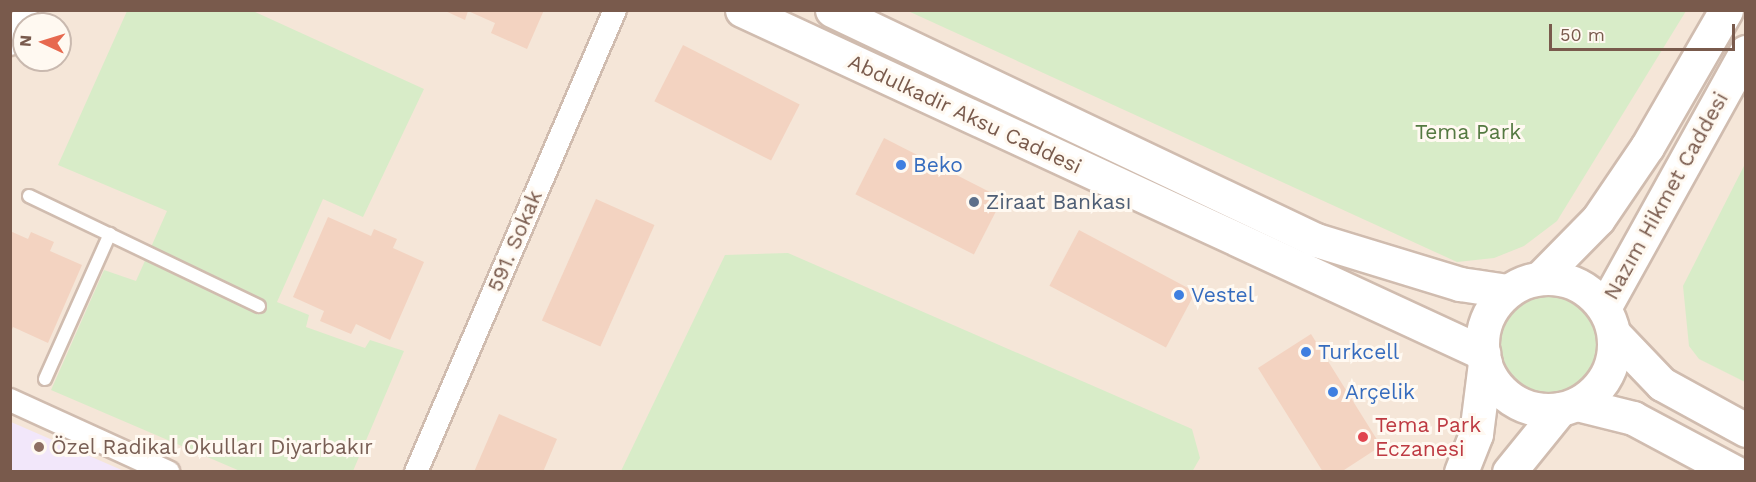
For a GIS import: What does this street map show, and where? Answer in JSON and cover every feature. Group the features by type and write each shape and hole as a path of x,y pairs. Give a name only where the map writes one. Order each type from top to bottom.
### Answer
{"main road":[{"name":"Abdulkadir Aksu Caddesi","path":"742,10 1484,358"},
{"name":"Abdulkadir Aksu Caddesi","path":"831,10 1316,240 1460,284 1507,291"},
{"name":"Nazım Hikmet Caddesi","path":"1541,277 1599,219 1647,147 1726,10"},
{"name":"Nazım Hikmet Caddesi","path":"1609,321 1746,52"},
{"path":"1461,471 1476,434 1488,319 1507,291 1541,277 1566,279 1588,290 1609,321 1662,384 1746,430"},
{"path":"1509,471 1569,407 1594,392 1607,375 1614,355 1609,321"},
{"path":"1484,358 1493,381 1522,405 1569,407 1633,418 1734,471"}],"street":[{"path":"10,44 26,10"},
{"name":"591. Sokak","path":"416,471 615,10"},
{"path":"10,400 166,471"}],"lane":[{"path":"29,196 259,306"},
{"path":"45,379 110,234"}],"shaded area":[{"path":"10,11 1745,11 1745,471 11,471"},
{"name":"Özel Radikal Okulları Diyarbakır","path":"11,422 124,471 11,471"}],"green space":[{"path":"127,11 253,11 424,89 363,217 323,199 277,302 309,315 306,327 365,348 370,340 404,351 353,471 240,471 51,390 104,270 136,281 167,211 58,165"},
{"name":"Tema Park","path":"908,11 1686,11 1557,221 1524,246 1494,258 1457,262"},
{"path":"1745,164 1746,382 1699,359 1689,346 1683,286"},
{"path":"788,253 1192,429 1200,458 1192,472 621,471 725,255"},
{"path":"1549,289 1569,293 1586,305 1598,322 1602,342 1598,362 1586,379 1569,391 1549,395 1529,391 1512,379 1500,362 1496,342 1500,322 1512,305 1529,293"}],"building":[{"path":"443,10 544,10 527,49 491,33 495,23 468,11 465,20"},
{"path":"683,45 800,104 771,161 654,101"},
{"path":"884,138 1003,198 974,255 855,194"},
{"path":"596,199 654,225 600,347 542,321"},
{"path":"328,217 371,236 374,229 397,239 393,248 424,262 390,340 356,324 351,334 320,321 324,311 293,297"},
{"path":"1079,230 1196,292 1166,348 1049,286"},
{"path":"10,231 28,239 31,232 54,242 50,251 82,265 48,343 13,327 10,334"},
{"path":"1311,334 1381,446 1341,472 1323,472 1258,368"},
{"path":"499,414 557,439 543,472 474,472"}],"place":[{"name":"Beko","path":"901,165"},
{"name":"Ziraat Bankası","path":"974,202"},
{"name":"Vestel","path":"1179,295"},
{"name":"Turkcell","path":"1306,352"},
{"name":"Arçelik","path":"1333,392"},
{"name":"Tema Park Eczanesi","path":"1363,437"},
{"name":"Özel Radikal Okulları Diyarbakır","path":"39,447"}]}
